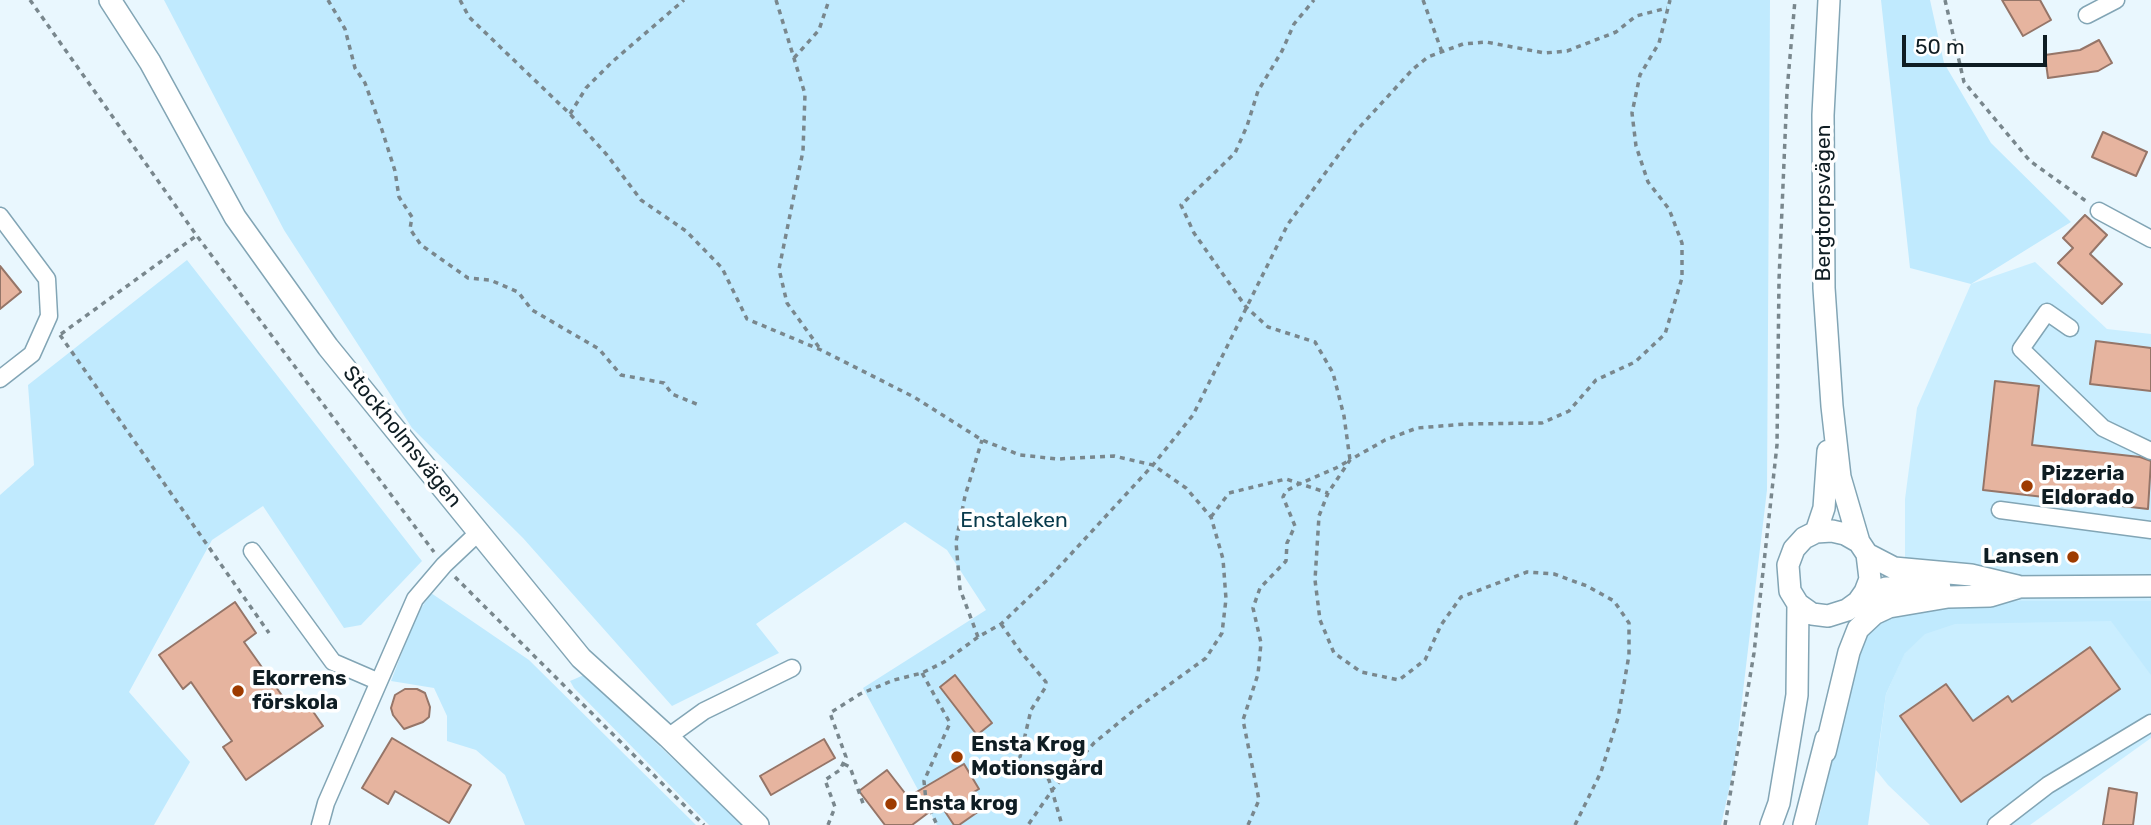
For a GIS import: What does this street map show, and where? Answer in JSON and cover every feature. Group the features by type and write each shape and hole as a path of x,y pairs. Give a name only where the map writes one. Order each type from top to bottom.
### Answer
{"main road":[{"name":"Stockholmsvägen","path":"110,0 150,62 235,217 328,347 581,658 668,737 758,825"},
{"name":"Bergtorpsvägen","path":"1804,825 1825,752 1840,634 1852,606 1865,592 1870,579 1840,477 1832,406 1825,288 1823,115 1829,0"},
{"name":"Bergtorpsvägen","path":"1816,531 1824,508 1832,406"},
{"path":"2020,587 1971,575 1894,568 1845,534 1816,531 1804,538 1794,549 1788,565 1787,579 1798,604 1812,614 1828,617 1886,588 2020,587 2151,586"},
{"path":"1825,752 1849,652 1858,629 1874,614 1889,607 1948,597 1990,596 2020,587"},
{"path":"1771,825 1779,803 1797,695 1798,604"}],"street":[{"path":"2087,15 2116,0"},
{"path":"2099,211 2151,239"},
{"path":"0,216 47,279 49,316 32,354 0,379"},
{"path":"2070,328 2047,312 2021,349 2103,428 2151,451"},
{"path":"2000,510 2151,530"},
{"path":"320,825 326,803 377,681 415,599 444,565 480,531"},
{"path":"252,551 333,662 377,681"},
{"path":"668,737 704,711 792,668"},
{"path":"1996,825 2048,785 2151,723"}],"path":[{"path":"30,0 197,236 444,565 704,825"},
{"path":"328,0 345,29 355,68 365,83 395,170 399,197 412,217 410,229 421,245 468,278 490,280 518,292 532,310 599,349 621,375 664,383 672,394 699,405"},
{"path":"460,0 469,17 570,114 607,155 641,200 686,231 722,268 747,319 821,351 914,397 982,440 1020,455 1058,459 1114,456 1153,465 1186,488 1211,517 1223,559 1226,599 1222,634 1206,658 1104,735 1052,789 1028,825"},
{"path":"570,114 586,88 684,0"},
{"path":"776,0 806,94 803,151 779,269 787,303 821,351"},
{"path":"794,58 819,30 829,0"},
{"path":"1314,0 1294,24 1282,51 1258,91 1235,153 1181,205 1194,233 1246,307 1268,327 1315,342 1332,373 1344,416 1350,460 1328,493 1319,516 1315,580 1320,620 1334,653 1361,672 1399,680 1425,660 1441,625 1461,597 1527,572 1554,574 1587,586 1614,601 1629,623 1629,655 1618,718 1601,772 1575,825"},
{"path":"1423,0 1442,52"},
{"path":"1248,825 1259,800 1243,720 1258,674 1261,643 1253,608 1260,588 1286,561 1287,543 1295,526 1283,497 1286,491 1336,468 1385,440 1418,428 1465,424 1542,423 1569,411 1596,380 1635,362 1665,334 1682,278 1682,243 1670,209 1648,182 1636,146 1632,113 1640,75 1658,43 1670,0"},
{"path":"1725,825 1754,653 1777,445 1787,91 1795,0"},
{"path":"1945,0 1964,82 2030,162 2099,211"},
{"path":"828,825 835,807 825,780 840,770 846,757 830,713 860,694 894,680 922,674 1001,624 1047,580 1153,465 1193,415 1287,224 1356,131 1413,69 1428,57 1463,44 1486,42 1545,53 1567,51 1616,32 1636,16 1667,8"},
{"path":"42,332 60,335 197,236"},
{"path":"60,335 269,633"},
{"path":"978,637 960,589 956,542 965,496 982,440"},
{"path":"1211,517 1229,493 1286,480 1328,493"},
{"path":"1001,624 1046,682 1031,710 1020,757 1022,761 1040,770 1049,780 1062,825"},
{"path":"922,674 950,723 924,781 926,801 937,825"},
{"path":"844,764 852,771 864,806"}],"shaded area":[{"path":"2035,262 2107,329 2151,334 2151,738 2030,825 1930,825 1876,770 1886,694 1905,652 1905,499 1917,408 1971,284"}],"green space":[{"name":"Enstaleken","path":"164,0 1770,0 1767,490 1734,767 1721,825 937,825 863,688 986,610 947,550 905,522 756,624 779,653 672,706 523,538 412,428 284,230"},
{"path":"1881,0 1930,0 1944,63 1991,143 2071,222 1971,284 1910,268"},
{"path":"187,260 422,561 361,625 344,628 263,506 212,540 129,692 190,762 154,825 0,825 0,495 34,465 28,385"},
{"path":"431,593 529,660 696,825 525,825 505,775 476,750 447,741 447,716 434,688 391,681 416,616"},
{"path":"1974,601 2151,601 2151,675 2111,621 1955,624 1925,634 1905,653 1886,694 1868,825 1817,825 1859,644 1881,618"},
{"path":"584,675 743,825 709,825 574,688 570,681"}],"building":[{"path":"2002,0 2040,0 2051,20 2023,36"},
{"path":"2099,40 2112,63 2098,71 2048,78 2045,55 2080,50"},
{"path":"2103,132 2147,152 2136,176 2092,157"},
{"path":"2085,215 2107,235 2090,254 2122,284 2102,304 2058,263 2073,248 2063,238"},
{"path":"0,266 21,292 0,309"},
{"path":"2096,341 2151,348 2151,391 2090,384"},
{"path":"1995,381 2039,386 2032,445 2140,457 2151,461 2148,509 1983,490"},
{"name":"Ekorrens förskola","path":"235,602 256,633 244,642 288,704 301,694 323,726 246,780 223,747 232,741 191,682 183,689 159,655"},
{"path":"2090,647 2120,689 1961,802 1900,716 1946,684 1973,721 2008,696 2012,702"},
{"path":"955,675 992,723 977,735 940,687"},
{"path":"405,689 417,689 425,693 430,707 429,717 404,729 391,708 395,695"},
{"path":"392,738 471,785 449,823 395,791 388,804 362,788"},
{"path":"824,739 835,758 771,795 760,776"},
{"path":"964,764 979,789 972,793 982,809 959,825 954,825 940,804 912,825 885,825 859,791 887,770 908,797"},
{"path":"2109,788 2137,793 2133,825 2103,825"}],"place":[{"name":"Pizzeria Eldorado","path":"2027,486"},
{"name":"Lansen","path":"2073,557"},
{"name":"Ekorrens förskola","path":"238,691"},
{"name":"Ensta Krog Motionsgård","path":"957,757"},
{"name":"Ensta krog","path":"891,804"}]}
